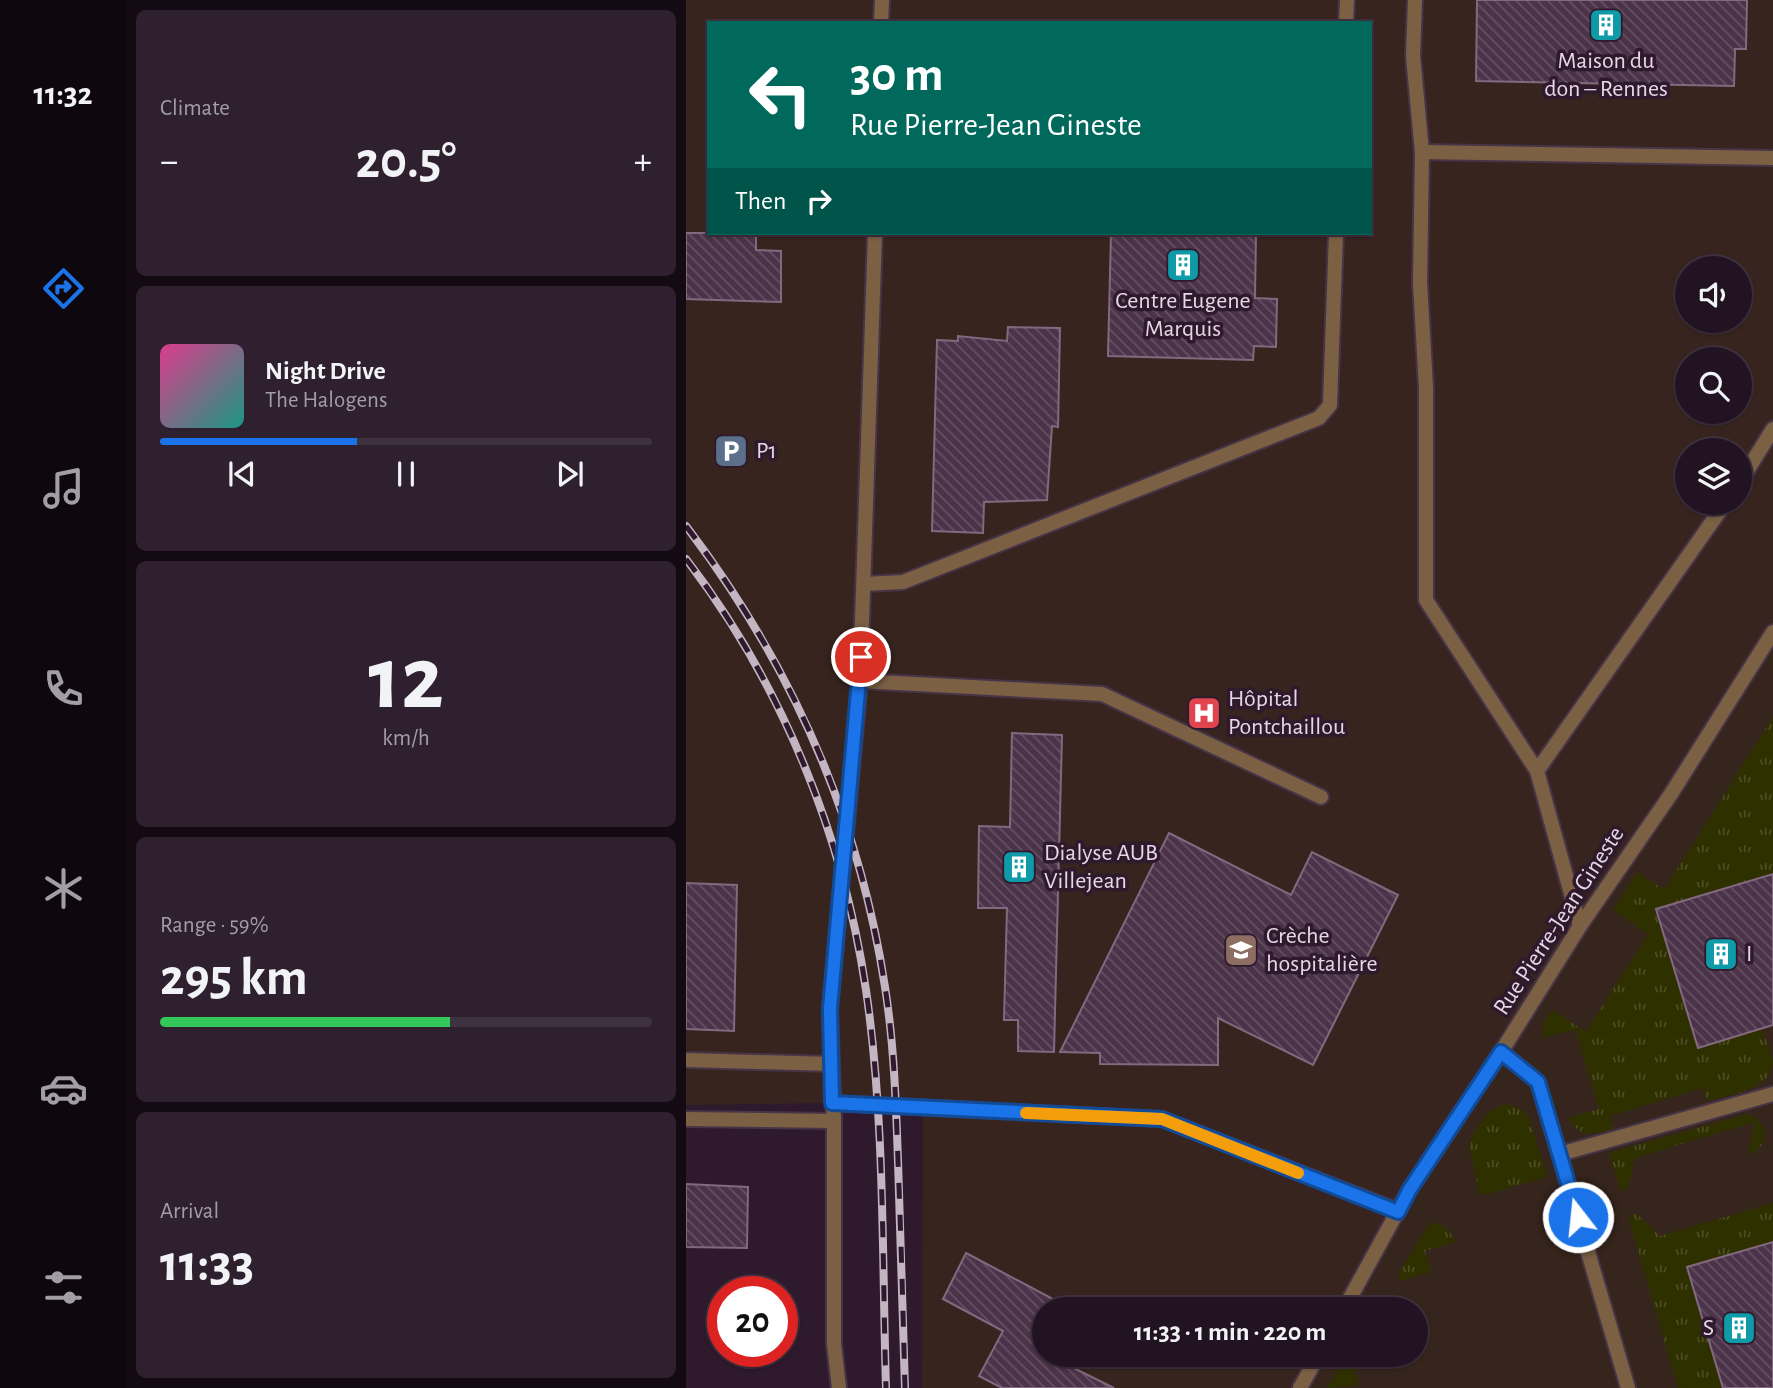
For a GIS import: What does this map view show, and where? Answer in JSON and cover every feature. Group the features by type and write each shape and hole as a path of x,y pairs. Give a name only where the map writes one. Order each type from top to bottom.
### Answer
{"street":[{"path":"881,21 882,0"},
{"path":"1346,21 1347,0"},
{"path":"1415,0 1413,56 1422,152 1420,284 1426,388 1426,600 1537,771 1580,926"},
{"path":"1422,152 1773,158"},
{"path":"839,1388 834,1344 834,1121 830,1009 860,681 875,235"},
{"path":"864,584 903,582 1319,418 1330,405 1336,235"},
{"path":"1752,463 1773,429"},
{"path":"1537,771 1717,515"},
{"name":"Rue Pierre-Jean Gineste","path":"1351,1297 1410,1189 1580,926 1671,794 1773,632"},
{"path":"860,681 1102,694 1321,797"},
{"path":"1501,1052 1538,1082 1628,1388"},
{"path":"686,1060 832,1064"},
{"path":"1560,1154 1773,1094"},
{"path":"832,1103 1162,1119 1398,1212"},
{"path":"686,1119 834,1121"},
{"path":"1300,1388 1312,1367"}],"shaded area":[{"name":"Hôpital Pontchaillou","path":"686,0 1773,0 1773,542 1749,583 1773,608 1773,632 1580,926 1351,1297 1032,1297 1032,1367 1312,1367 1300,1388 922,1388 923,1108 833,1103 686,1105"},
{"path":"1773,542 1773,608 1748,583"},
{"path":"1773,632 1773,1388 1300,1388 1312,1367 1428,1367 1428,1297 1351,1297 1398,1211"}],"green space":[{"path":"1773,717 1773,874 1656,910 1698,1048 1762,1029 1773,1061 1771,1071 1757,1085 1737,1094 1707,1101 1703,1088 1610,1116 1614,1129 1594,1133 1582,1132 1567,1118 1599,1109 1575,1029 1544,1038 1545,1020 1552,1010 1586,1032 1648,934 1613,910 1637,872 1664,890"},
{"path":"1506,1104 1523,1110 1529,1117 1547,1177 1480,1196 1469,1146 1474,1132 1487,1114"},
{"path":"1747,1114 1755,1117 1764,1128 1764,1140 1756,1151 1748,1154 1755,1122 1635,1158 1628,1188 1620,1191 1609,1153"},
{"path":"1773,1203 1773,1242 1688,1267 1723,1388 1678,1388 1628,1216 1636,1213 1660,1236"},
{"path":"1430,1223 1446,1228 1456,1242 1425,1251 1431,1272 1400,1281 1399,1272"},
{"path":"1339,1367 1366,1367 1354,1371 1359,1386 1327,1388"}],"building":[{"name":"Maison du don – Rennes","path":"1477,0 1747,0 1746,49 1735,49 1734,86 1476,81"},
{"path":"686,233 756,235 756,250 781,251 781,302 686,299"},
{"name":"Centre Eugene Marquis","path":"1111,235 1256,235 1255,298 1277,299 1276,347 1254,346 1253,360 1108,356"},
{"path":"1008,327 1060,328 1058,427 1052,426 1047,500 984,502 983,533 932,531 937,340 958,341 958,336 1007,341"},
{"name":"Dialyse AUB Villejean","path":"1012,733 1062,735 1054,1052 1018,1051 1018,1020 1004,1020 1007,908 978,908 979,826 1010,827"},
{"path":"1169,833 1291,895 1312,852 1398,895 1313,1065 1218,1018 1218,1065 1100,1064 1100,1053 1060,1052"},
{"name":"I","path":"1773,874 1773,1025 1698,1048 1656,909"},
{"path":"686,883 737,885 734,1031 686,1029"},
{"path":"686,1184 748,1187 747,1248 686,1247"},
{"name":"S","path":"1773,1242 1773,1388 1723,1388 1687,1267"},
{"path":"966,1253 1049,1297 1032,1297 1032,1367 1071,1367 1114,1388 1002,1388 979,1376 1003,1331 943,1299"}],"railway":[{"path":"686,526 724,578 788,687 815,744 858,862 885,987 893,1052 905,1388"},
{"path":"686,559 720,607 779,709 824,818 856,932 866,990 877,1088 886,1388"}],"slow traffic":[{"path":"1026,1113 1162,1119 1298,1173"}],"place":[{"name":"Maison du don – Rennes","path":"1606,25"},
{"name":"Centre Eugene Marquis","path":"1183,265"},
{"name":"P1","path":"731,451"},
{"name":"Hôpital Pontchaillou","path":"1204,713"},
{"name":"Dialyse AUB Villejean","path":"1019,867"},
{"name":"Crèche hospitalière","path":"1241,950"},
{"name":"I","path":"1721,954"},
{"name":"S","path":"1739,1328"}],"route":[{"path":"861,657 830,1009 832,1103 1162,1119 1398,1212 1410,1189 1501,1052 1538,1082 1578,1217"}]}
